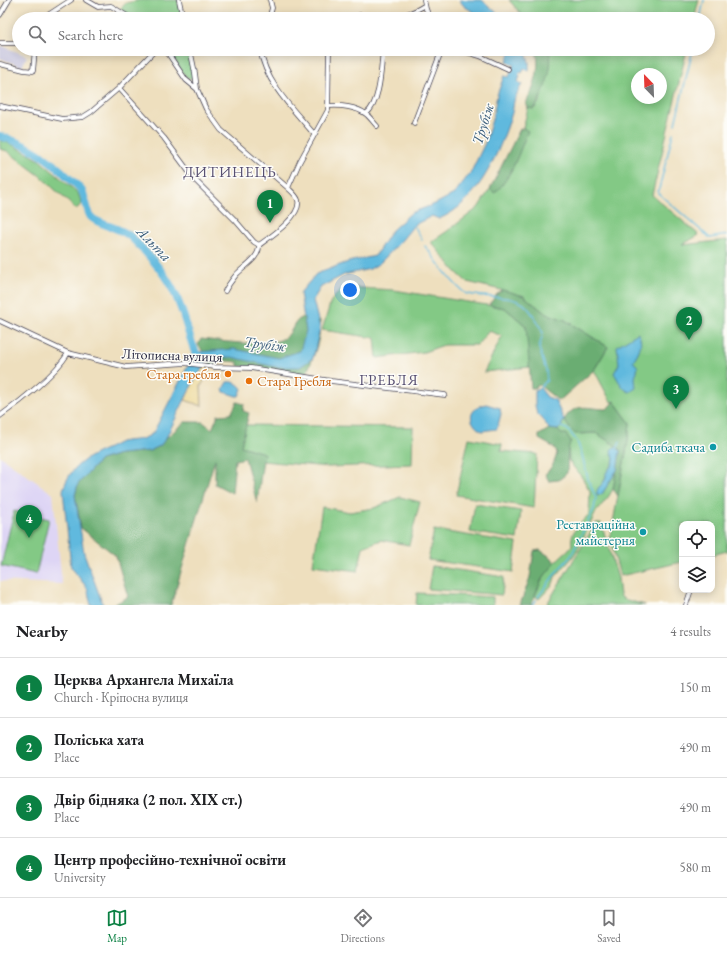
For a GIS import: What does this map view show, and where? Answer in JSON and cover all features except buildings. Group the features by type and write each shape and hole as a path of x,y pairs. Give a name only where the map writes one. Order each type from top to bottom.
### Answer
{"street":[{"path":"0,15 9,0"},
{"path":"53,12 71,0"},
{"path":"86,0 98,7 111,6 121,12"},
{"path":"180,0 182,12"},
{"path":"270,0 271,12"},
{"path":"413,12 424,2 428,12"},
{"path":"0,43 12,43"},
{"path":"0,64 33,71 35,56"},
{"path":"0,106 67,120 85,116 119,88 149,56"},
{"path":"170,56 186,80 196,89 206,109 221,130 288,188 297,198 298,208 286,223 259,245"},
{"path":"192,56 196,73 196,89"},
{"path":"262,56 266,70 277,88 294,112 314,134"},
{"path":"288,188 314,134 325,118 329,106 329,56"},
{"path":"366,114 371,109 376,96 382,56"},
{"path":"414,123 439,56"},
{"path":"480,56 508,68"},
{"path":"119,88 164,138 195,180 235,220 254,242 259,245"},
{"path":"329,106 343,106 358,110 366,114 377,126"},
{"path":"225,291 234,276 256,256 259,251 259,245"},
{"name":"Літописна вулиця","path":"0,321 68,353 126,367 185,363 206,366 251,368 331,381 445,395"},
{"path":"0,416 42,382 68,353"},
{"path":"686,605 690,593"}],"shaded area":[{"path":"0,45 12,50 12,56 27,56 22,67 0,58"},
{"path":"0,456 53,494 62,584 0,581"}],"green space":[{"path":"141,0 178,0 181,12 125,12 120,9 126,3"},
{"path":"509,0 699,0 696,12 519,12"},
{"path":"172,56 190,56 194,77 193,79 189,79 186,77"},
{"path":"537,56 550,56 547,80 534,109 528,108 526,103 532,90 538,62"},
{"path":"549,56 685,56 652,195 699,235 682,245 727,240 727,551 715,554 715,521 679,521 679,563 620,576 610,539 630,423 614,401 611,402 594,370 608,347 565,320 545,313 524,296 467,282 455,271 431,242 478,208 490,189 495,193 514,165 527,131 523,128 528,108 534,109 540,101"},
{"path":"523,128 528,131 518,156 511,172 495,193 490,189 520,129"},
{"path":"0,140 11,144 38,159 78,193 82,204 76,209 39,175 7,151 0,149"},
{"path":"343,287 394,290 505,308 526,326 530,367 484,372 502,336 489,331 477,345 444,345 424,352 377,358 375,338 322,330 331,301"},
{"path":"503,290 524,296 545,313 565,320 608,347 594,370 559,401 539,385 531,388 526,326 505,308 489,305 497,294"},
{"path":"302,317 320,320 316,348 305,376 238,366 238,362 217,360 217,365 210,364 198,345 201,339 246,343 271,342 280,340 287,336 296,322"},
{"path":"614,401 630,423 618,496 613,489 620,451 618,447 596,433 575,434 564,420 568,414 578,408 588,407 607,409"},
{"path":"237,402 244,404 243,411 249,413 241,446 264,453 257,503 245,458 235,460 232,493 215,484 215,459 171,605 113,605 128,597 116,556 81,528 75,495 78,484 100,460 120,454 149,451 160,446 166,438 185,422 203,422 212,429 218,415 231,414"},
{"path":"564,420 571,430 582,434 596,433 618,447 620,451 617,448 612,454 614,458 613,463 603,482 598,488 602,494 617,470 613,489 596,512 572,558 555,577 553,584 539,599 535,596 542,580 551,566 572,545 572,536 574,531 589,514 590,491 569,461 568,446 558,430"},
{"path":"246,425 413,427 412,464 328,467 262,461 263,453 241,446"},
{"path":"549,429 558,430 561,434 566,434 571,441 568,452 567,473 559,480 549,481 545,474 553,464 557,453 553,447 539,439 539,435"},
{"path":"469,438 502,444 501,451 537,454 534,508 456,495"},
{"path":"400,497 420,502 409,545 381,540 363,547 358,571 313,565 322,507 350,512 374,508"},
{"path":"475,504 521,511 517,539 470,532"},
{"path":"14,511 49,519 36,574 1,566"},
{"path":"596,523 601,523 618,578 620,595 623,599 645,605 547,604"},
{"path":"434,530 517,543 513,572 428,560"},
{"path":"540,550 552,558 555,563 542,579 531,605 520,605 530,577 534,551"},
{"path":"432,566 504,577 502,595 428,589"},
{"path":"417,593 493,597 493,605 416,605"}],"sand":[{"path":"206,366 209,366 209,372 201,386 202,406 185,400 196,377"}],"water":[{"path":"459,0 482,0 496,12 473,12 464,6"},
{"path":"509,56 527,56 529,71 524,69 522,73 512,68 514,65 507,62"},
{"path":"511,72 520,76 518,82 522,84 514,101 512,114 493,161 476,189 453,211 439,219 432,216 414,225 380,263 370,269 344,275 321,287 313,300 320,328 313,358 300,367 276,367 231,357 208,360 193,383 166,438 160,446 149,451 120,454 100,460 78,484 75,495 84,553 103,605 91,605 87,588 71,567 63,490 74,469 91,456 120,442 145,438 153,433 192,358 192,349 195,349 198,352 234,349 279,358 300,351 306,331 300,293 316,274 348,262 375,256 391,231 411,213 435,204 454,194 471,172 485,143 493,116 497,95 504,76 509,77"},
{"path":"638,333 641,344 633,361 638,367 635,378 636,388 630,392 622,387 614,373 619,364 617,346"},
{"path":"227,382 234,382 241,387 242,389 239,396 224,392 223,389"},
{"path":"540,388 547,397 555,400 564,420 558,430 549,429 542,418 537,415 535,391"},
{"path":"486,404 500,408 501,414 497,429 481,431 473,423 472,416 476,409"},
{"path":"614,447 620,451 617,470 602,494 597,496 597,491 605,480 606,473 614,461 611,450"}],"waterway":[{"path":"701,12 704,0"},
{"name":"Трубіж","path":"511,84 520,62 519,56"},
{"path":"675,124 691,56"},
{"path":"673,133 658,193 710,238 727,235"},
{"name":"Альта","path":"0,136 20,143 46,158 81,189 91,217 99,222 126,233 146,252 160,269 176,296 192,345 198,357"},
{"path":"414,225 422,240"},
{"path":"425,246 449,277 465,293 514,300 526,306 531,312 543,333 539,348 546,370 547,380 540,388"},
{"path":"538,597 558,570 571,556 594,509 596,498 588,479 577,441 567,429 561,427"},
{"path":"617,449 620,442"},
{"path":"533,605 536,600"}],"place":[{"name":"Церква Архангела Михаїла","path":"270,223"},
{"name":"Поліська хата","path":"689,340"},
{"name":"Стара гребля","path":"228,374"},
{"name":"Стара Гребля","path":"249,381"},
{"name":"Двір бідняка (2 пол. XIX ст.)","path":"676,409"},
{"name":"Садиба ткача","path":"713,447"},
{"name":"Реставраційна майстерня","path":"643,532"},
{"name":"Центр професійно-технічної освіти","path":"29,538"}],"district":[{"name":"ДИТИНЕЦЬ","path":"230,172"},
{"name":"ГРЕБЛЯ","path":"389,380"}]}
